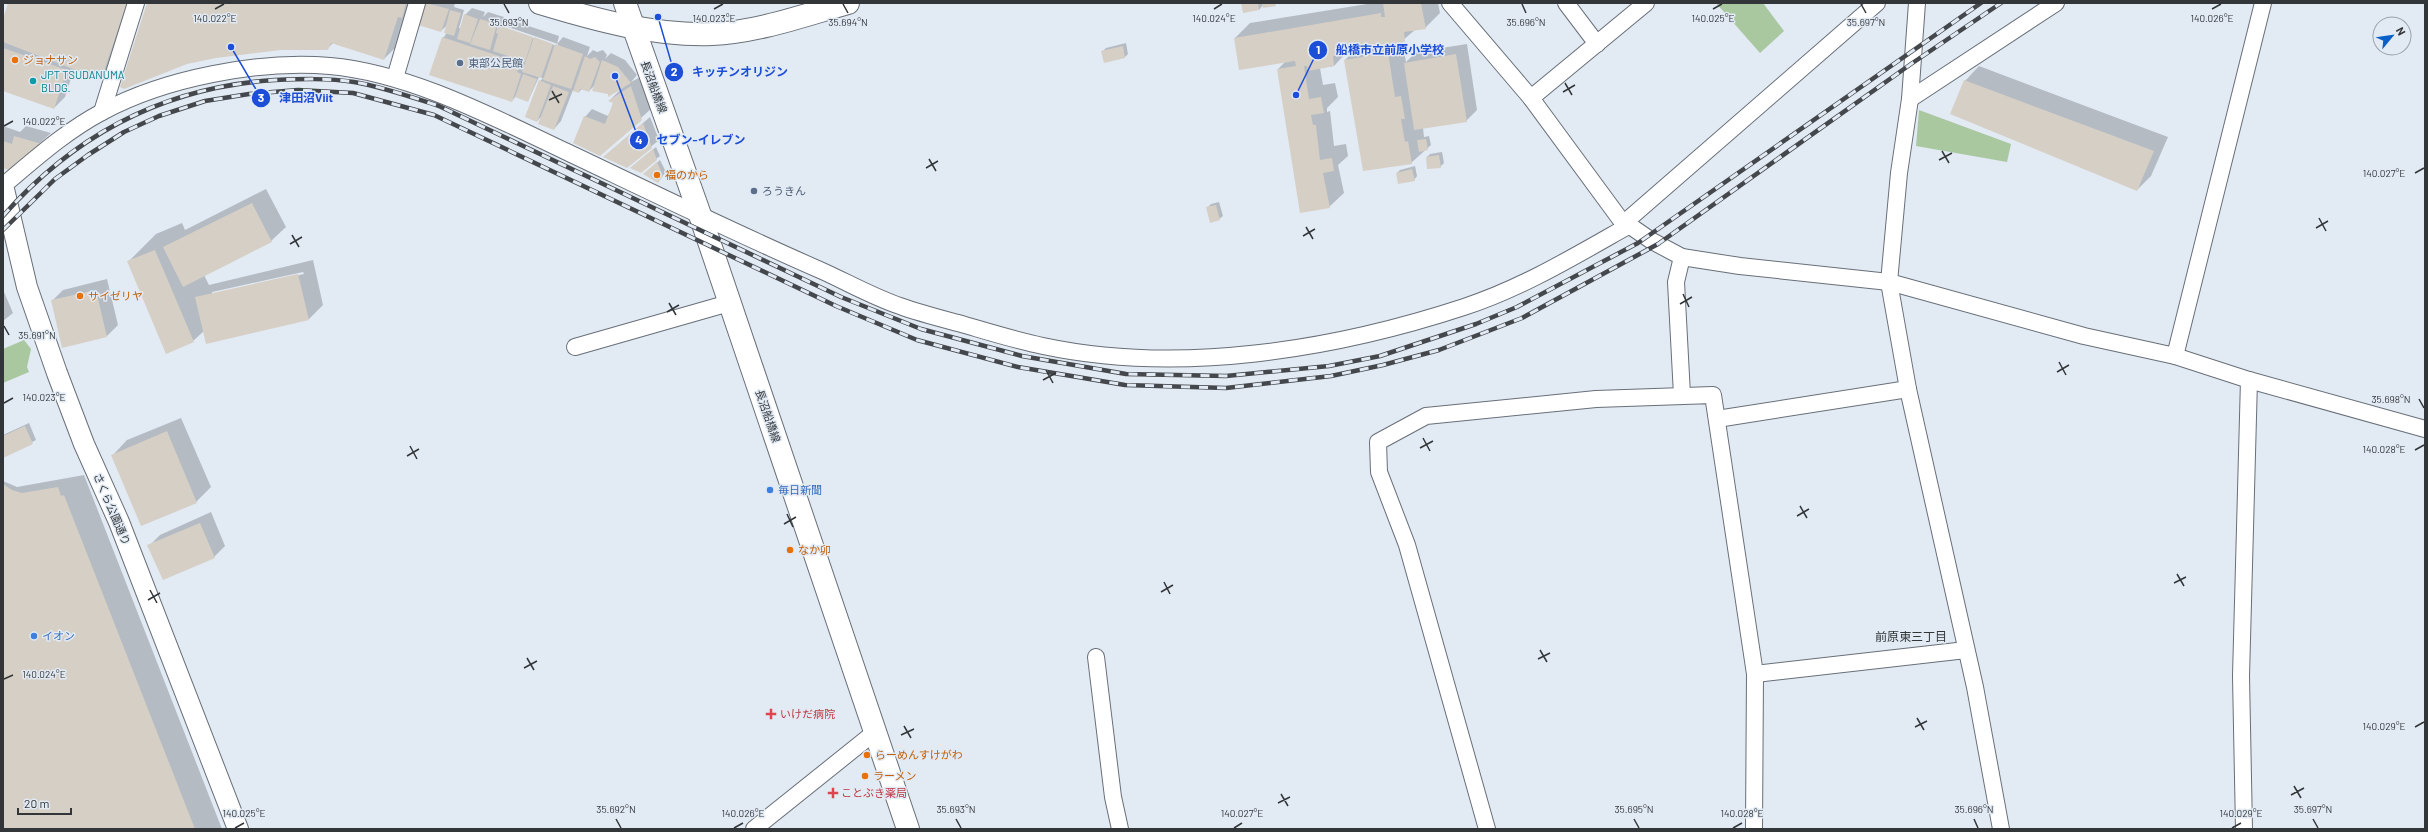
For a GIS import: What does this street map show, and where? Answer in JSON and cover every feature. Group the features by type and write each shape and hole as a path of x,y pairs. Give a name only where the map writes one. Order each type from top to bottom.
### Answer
{"main road":[{"path":"540,3 633,27 681,34 714,34 783,21 848,3"},
{"name":"長沼船橋線","path":"625,3 700,215 847,645 908,829"}],"street":[{"path":"102,112 136,3"},
{"path":"395,78 417,3"},
{"path":"1450,3 1531,98 1626,225 1682,257 1747,267 1889,282 2084,336 2175,356 2249,380 2425,429"},
{"path":"1566,3 1597,44"},
{"path":"1531,98 1646,3"},
{"path":"4,185 65,136 102,112 190,79 281,65 329,66 395,78 495,118 700,215 899,306 1041,346 1090,354 1141,358 1280,351 1358,337 1466,306 1542,274 1626,225 1877,3"},
{"path":"1917,3 1910,99 1899,173 1889,282 1908,389 1966,650 2001,829"},
{"path":"1910,99 2056,3"},
{"path":"2175,356 2263,3"},
{"name":"さくら公園通り","path":"4,185 27,287 58,373 84,444 119,522 238,829"},
{"path":"1682,257 1676,282 1682,395"},
{"path":"575,347 729,303"},
{"path":"2244,829 2241,676 2249,380"},
{"path":"1716,419 1908,389"},
{"path":"1487,829 1407,545 1379,472 1378,442 1426,416 1596,398 1682,395 1713,395 1755,674 1754,829"},
{"path":"1755,674 1966,650"},
{"path":"1096,657 1112,797 1120,829"},
{"path":"754,829 875,732"}],"green space":[{"path":"1716,3 1763,3 1784,31 1760,53"},
{"path":"1919,110 2011,144 2007,162 1916,146"},
{"path":"24,340 31,349 27,367 29,372 3,383 3,349"}],"building":[{"path":"8,3 127,3 101,80 3,42 3,19"},
{"path":"147,3 406,3 402,18 398,17 384,60 331,43 328,50 281,50 216,58 187,64 124,89 120,87"},
{"path":"426,3 449,9 441,32 418,25"},
{"path":"1241,3 1258,3 1259,10 1243,13"},
{"path":"1262,3 1275,3 1276,6 1263,8"},
{"path":"1383,3 1421,3 1426,29 1404,32 1405,42 1371,47 1372,55 1388,52 1395,97 1401,96 1405,119 1401,119 1405,142 1408,141 1412,164 1363,171 1344,60 1363,57 1362,52 1333,56 1334,66 1308,71 1307,66 1304,66 1309,99 1321,97 1324,113 1311,115 1313,125 1316,125 1320,160 1332,158 1334,171 1323,173 1330,208 1300,213 1277,69 1296,66 1295,61 1239,70 1234,38 1381,13 1381,17 1385,17"},
{"path":"450,10 461,13 454,36 444,33"},
{"path":"464,14 478,19 470,43 457,39"},
{"path":"480,19 497,24 490,50 470,44"},
{"path":"498,25 533,37 525,62 493,51 498,34 496,33"},
{"path":"442,37 520,63 517,72 521,74 512,102 429,75"},
{"path":"534,37 553,44 541,78 522,72"},
{"path":"555,44 583,54 571,89 543,80"},
{"path":"1123,46 1125,58 1104,63 1101,51"},
{"name":"JPT TSUDANUMA BLDG.","path":"3,48 67,70 54,109 3,91"},
{"path":"1456,54 1467,122 1414,130 1404,63"},
{"path":"585,56 590,59 595,57 600,62 589,92 580,89 579,93 573,91"},
{"path":"602,60 618,67 631,83 608,97 608,94 592,91"},
{"path":"523,74 537,79 528,102 515,97"},
{"path":"539,80 551,85 537,122 525,117"},
{"path":"1964,80 2154,151 2137,191 1950,114"},
{"path":"553,86 569,92 554,130 538,124"},
{"path":"631,86 642,120 600,156 573,143 584,116 605,124 613,103 608,101"},
{"path":"643,123 652,148 627,168 603,157"},
{"path":"14,136 42,144 11,171 3,168 3,141 12,144"},
{"path":"1426,139 1428,150 1419,152 1417,140"},
{"path":"653,149 657,160 641,173 630,168"},
{"path":"1439,155 1441,168 1427,169 1426,157"},
{"path":"657,162 663,176 658,183 643,174"},
{"path":"1412,169 1415,181 1398,184 1396,173"},
{"path":"252,203 272,242 183,287 163,247"},
{"path":"1216,205 1220,220 1210,223 1206,207"},
{"path":"155,250 194,342 166,354 127,261"},
{"path":"298,274 309,320 206,344 195,297"},
{"path":"96,290 107,337 62,348 51,300"},
{"path":"25,426 33,444 3,458 3,436"},
{"path":"167,431 197,503 141,526 111,455"},
{"path":"3,484 12,490 22,493 58,487 61,496 64,495 195,829 3,829"},
{"path":"200,523 215,558 163,580 147,545"}],"railway":[{"path":"3,216 31,187 61,161 92,138 125,120 160,104 196,93 235,84 275,80 314,79 354,82 386,89 439,106 841,297 921,329 1022,356 1126,374 1226,376 1329,366 1380,356 1476,324 1517,307 1638,243 1981,3"},
{"path":"3,230 55,179 88,155 124,132 159,116 205,101 249,94 298,90 353,93 434,115 836,306 917,340 1018,367 1125,385 1226,388 1331,376 1383,365 1439,350 1522,318 1658,244 1911,64 2001,3"}],"place":[{"name":"キッチンオリジン","path":"658,17"},
{"name":"津田沼Viit","path":"231,47"},
{"name":"ジョナサン","path":"15,60"},
{"name":"東部公民館","path":"460,63"},
{"name":"セブン-イレブン","path":"615,76"},
{"name":"JPT TSUDANUMA BLDG.","path":"33,81"},
{"name":"船橋市立前原小学校","path":"1296,95"},
{"name":"福のから","path":"657,175"},
{"name":"ろうきん","path":"754,191"},
{"name":"サイゼリヤ","path":"80,296"},
{"name":"毎日新聞","path":"770,490"},
{"name":"なか卯","path":"790,550"},
{"name":"イオン","path":"34,636"},
{"name":"いけだ病院","path":"771,714"},
{"name":"らーめんすけがわ","path":"867,755"},
{"name":"ラーメン","path":"865,776"},
{"name":"ことぶき薬局","path":"833,793"}],"district":[{"name":"前原東三丁目","path":"1911,637"}]}
